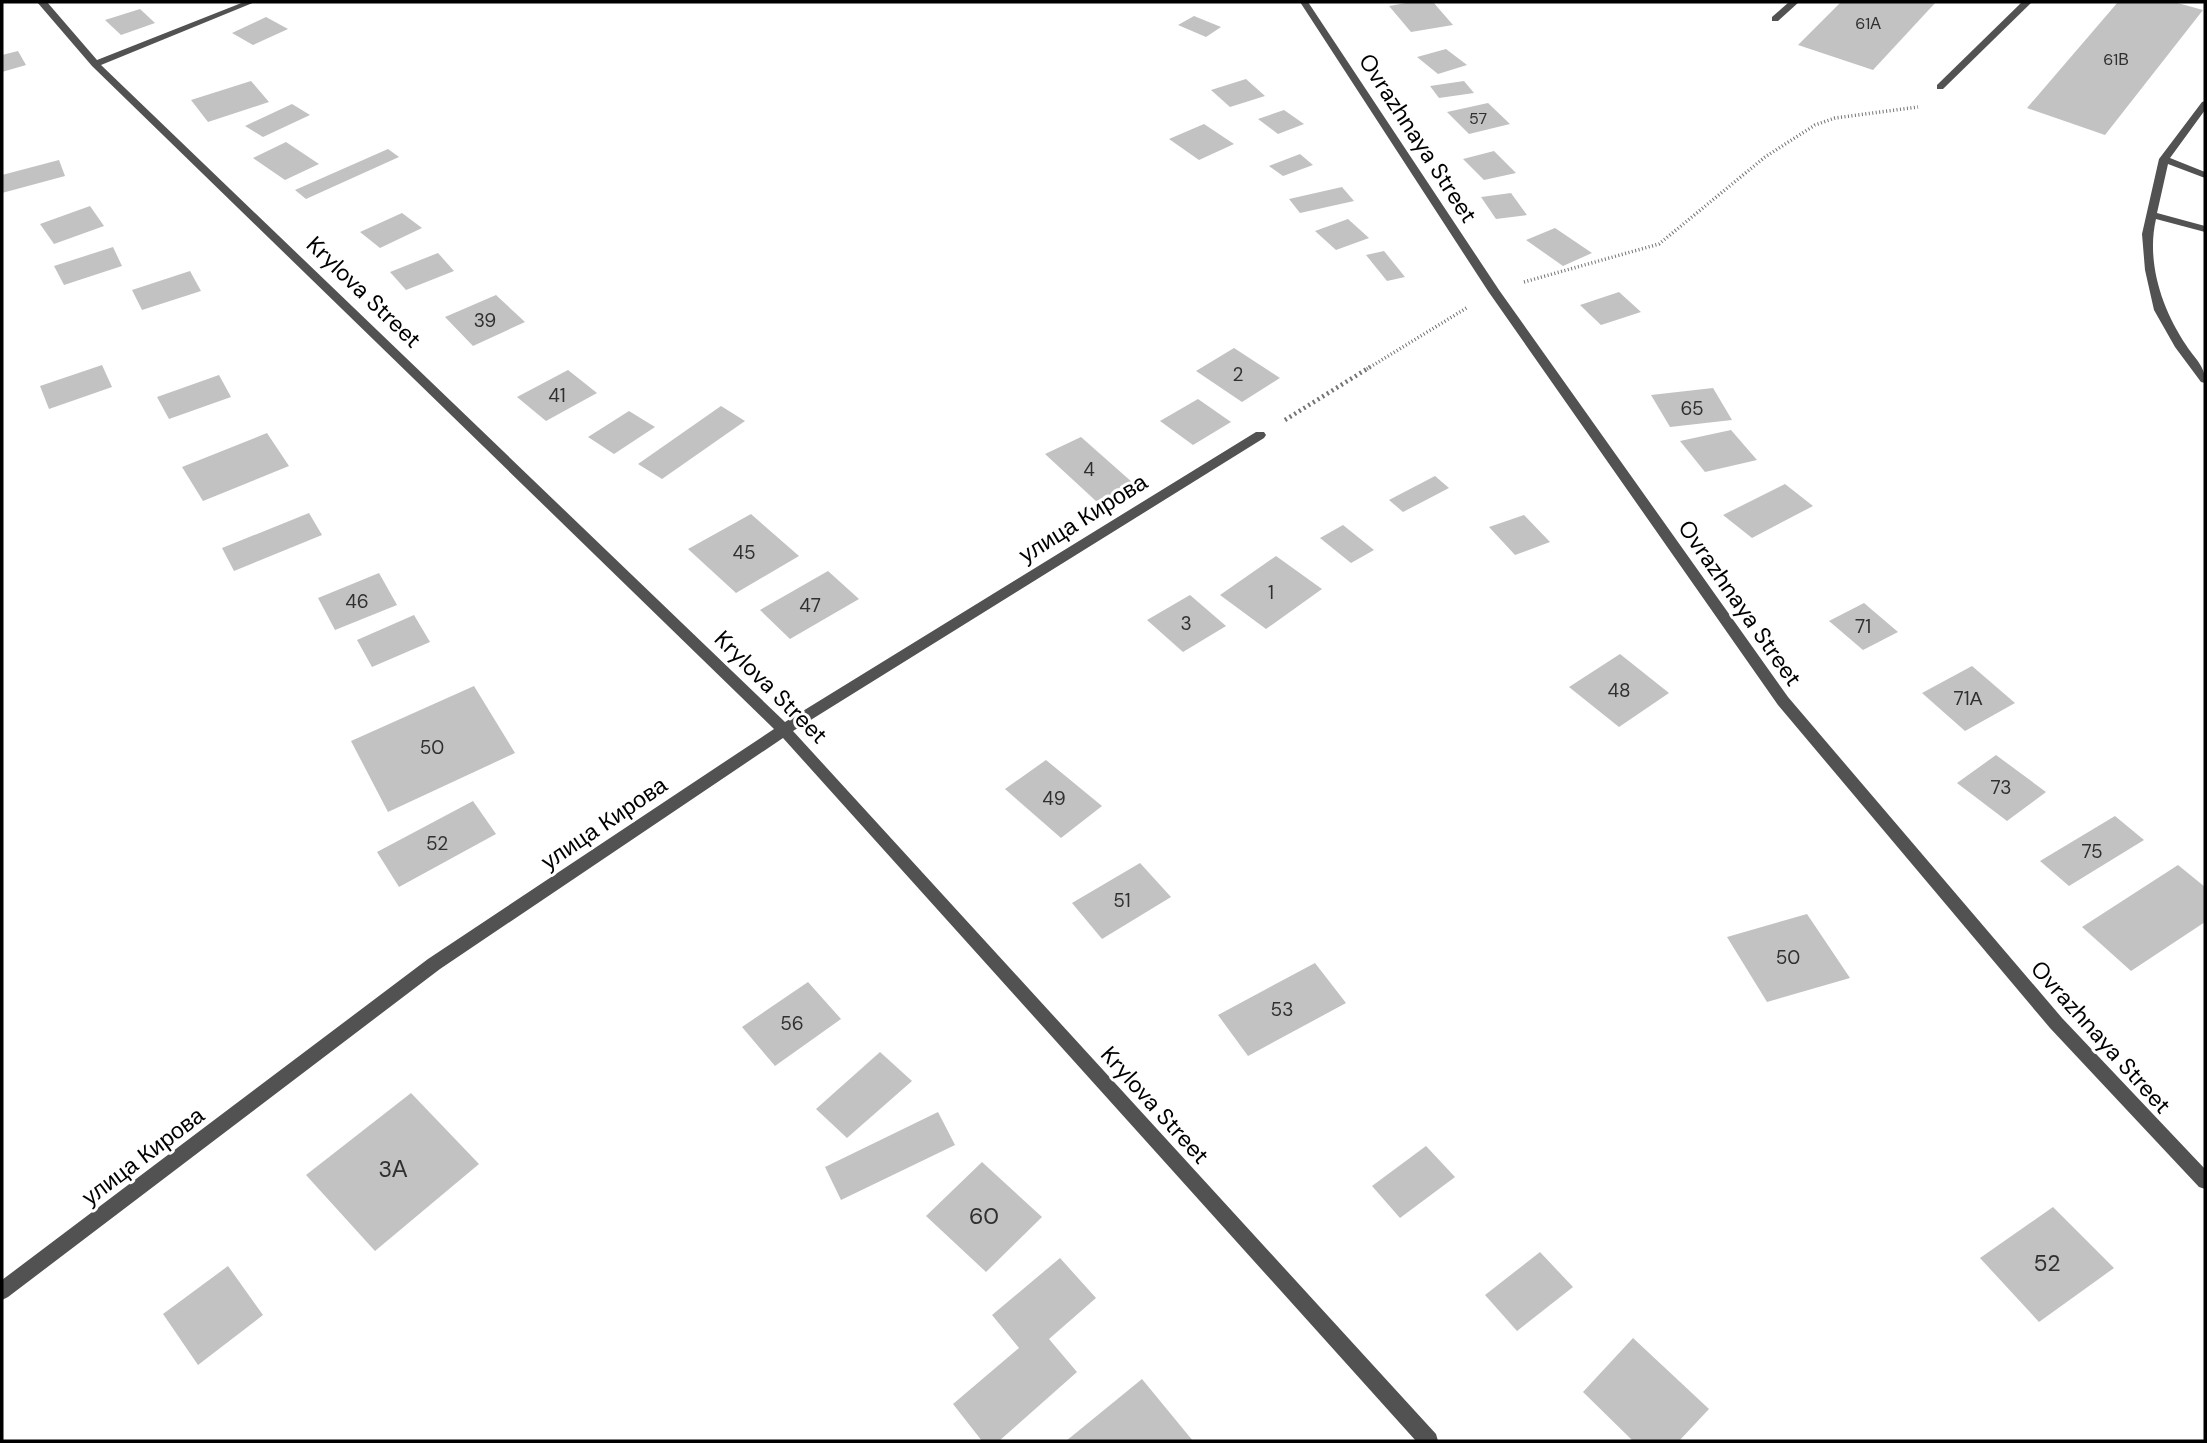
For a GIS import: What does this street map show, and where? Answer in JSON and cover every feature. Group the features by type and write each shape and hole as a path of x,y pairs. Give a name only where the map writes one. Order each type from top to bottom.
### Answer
{"street":[{"name":"Krylova Street","path":"42,2 95,64 784,730 1429,1441"},
{"path":"95,64 251,2"},
{"name":"Ovrazhnaya Street","path":"1304,2 1494,290 1783,701 2056,1023 2205,1181"},
{"path":"1775,19 1794,2"},
{"path":"1940,87 2027,2"},
{"path":"2205,104 2164,159 2147,234 2150,270 2160,310 2181,347 2205,379"},
{"path":"2164,159 2205,174"},
{"path":"2152,215 2205,229"},
{"name":"улица Кирова","path":"2,1291 434,964 784,730 1260,435"}],"path":[{"path":"1260,435 1494,290 1659,244 1765,156 1815,125 1835,118 1920,107 1940,87"}],"building":[{"path":"1433,2 1453,25 1411,32 1389,6"},
{"path":"1841,2 1936,2 1873,70 1798,45"},
{"path":"2118,2 2174,2 2203,10 2105,135 2027,108"},
{"path":"140,9 155,23 121,35 105,20"},
{"path":"1194,16 1221,27 1206,37 1178,25"},
{"path":"266,17 288,29 253,45 232,33"},
{"path":"1446,49 1467,65 1438,74 1417,57"},
{"path":"18,51 26,65 2,72 2,55"},
{"path":"1246,79 1265,96 1230,107 1211,90"},
{"path":"251,81 269,102 208,122 191,100"},
{"path":"1464,81 1474,93 1439,98 1430,86"},
{"path":"1488,103 1510,124 1469,134 1447,112"},
{"path":"292,104 310,115 263,137 245,126"},
{"path":"1284,110 1304,124 1278,134 1258,119"},
{"path":"1204,124 1234,144 1199,160 1169,139"},
{"path":"286,142 319,164 285,180 253,158"},
{"path":"388,149 399,157 306,199 295,190"},
{"path":"1494,151 1516,173 1484,180 1463,159"},
{"path":"1300,154 1313,165 1283,176 1269,166"},
{"path":"59,160 65,176 2,193 2,175"},
{"path":"1342,187 1354,201 1300,213 1289,199"},
{"path":"1511,193 1527,215 1496,219 1481,197"},
{"path":"90,206 104,226 54,244 40,224"},
{"path":"402,213 422,228 380,248 360,232"},
{"path":"1348,219 1369,238 1336,250 1315,231"},
{"path":"1555,228 1592,253 1563,266 1526,240"},
{"path":"113,247 122,266 64,285 54,266"},
{"path":"1384,251 1405,277 1387,281 1366,255"},
{"path":"438,253 454,271 406,290 390,272"},
{"path":"190,271 201,291 142,310 132,290"},
{"path":"1619,292 1641,312 1601,325 1580,305"},
{"path":"496,295 525,322 473,346 445,317"},
{"path":"1234,348 1280,378 1242,402 1196,371"},
{"path":"102,365 112,387 49,409 40,386"},
{"path":"568,370 597,393 546,421 517,397"},
{"path":"219,375 231,397 169,419 157,397"},
{"path":"1713,388 1732,420 1670,427 1651,395"},
{"path":"1198,399 1231,422 1193,445 1160,421"},
{"path":"721,406 745,421 662,479 638,464"},
{"path":"629,411 655,427 614,454 588,437"},
{"path":"1731,430 1757,460 1705,472 1680,441"},
{"path":"267,433 289,466 203,501 182,467"},
{"path":"1081,437 1133,483 1097,502 1045,454"},
{"path":"1435,476 1449,488 1403,512 1389,500"},
{"path":"1785,484 1813,506 1752,538 1723,515"},
{"path":"309,513 322,535 234,571 222,548"},
{"path":"751,514 799,556 736,593 688,549"},
{"path":"1524,515 1550,542 1515,555 1489,527"},
{"path":"1343,525 1374,550 1351,563 1320,538"},
{"path":"1276,556 1322,589 1266,629 1220,595"},
{"path":"828,571 859,599 790,639 760,610"},
{"path":"379,573 397,605 335,630 318,598"},
{"path":"1190,595 1226,626 1183,652 1147,620"},
{"path":"1864,603 1898,632 1863,650 1829,621"},
{"path":"414,615 430,642 372,667 357,640"},
{"path":"1620,654 1669,693 1619,727 1569,687"},
{"path":"1972,666 2015,703 1965,731 1922,693"},
{"path":"474,686 515,753 388,812 351,741"},
{"path":"1996,755 2046,792 2007,821 1957,783"},
{"path":"1046,760 1102,806 1061,838 1005,789"},
{"path":"473,801 496,834 399,887 377,852"},
{"path":"2115,816 2144,840 2069,886 2040,861"},
{"path":"1140,863 1171,897 1102,939 1072,903"},
{"path":"2178,865 2205,887 2205,922 2131,971 2082,927"},
{"path":"1807,914 1850,978 1767,1002 1727,937"},
{"path":"1315,963 1346,1003 1248,1056 1218,1015"},
{"path":"808,982 841,1019 775,1066 742,1027"},
{"path":"880,1052 912,1081 847,1138 816,1109"},
{"path":"411,1093 479,1164 375,1251 306,1175"},
{"path":"938,1112 955,1145 841,1200 825,1167"},
{"path":"1426,1146 1455,1177 1400,1218 1372,1186"},
{"path":"982,1162 1042,1217 986,1272 926,1216"},
{"path":"2053,1207 2114,1268 2039,1322 1980,1258"},
{"path":"1540,1252 1573,1287 1517,1331 1485,1295"},
{"path":"1060,1258 1096,1298 1049,1339 1077,1372 999,1441 982,1441 953,1404 1019,1348 992,1315"},
{"path":"228,1266 263,1315 198,1365 163,1314"},
{"path":"1633,1338 1709,1409 1679,1441 1633,1441 1583,1392"},
{"path":"1142,1379 1193,1441 1066,1441"}]}
